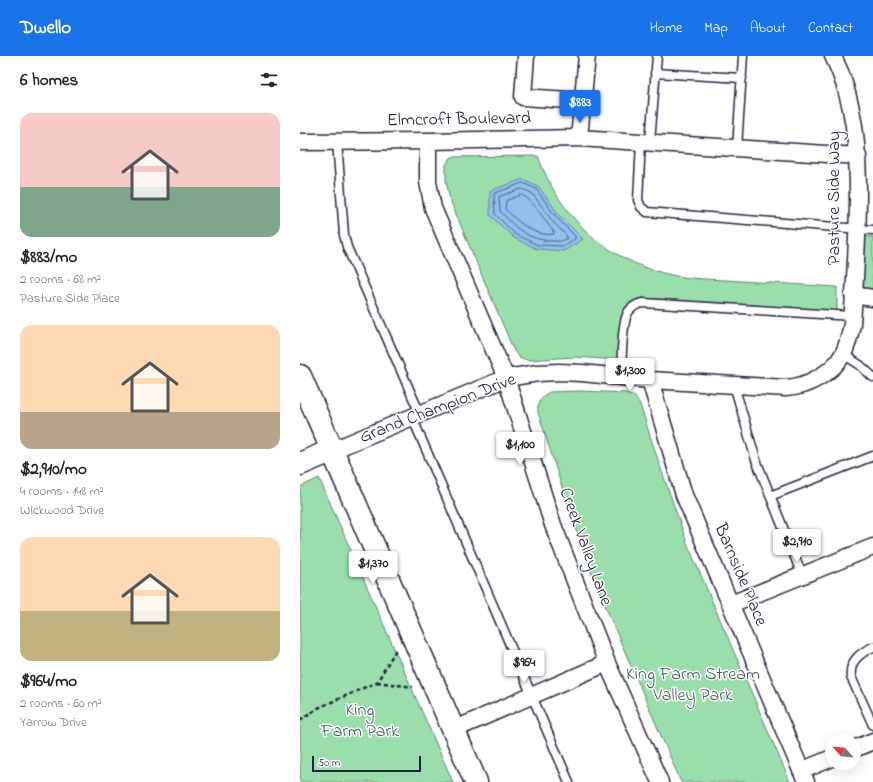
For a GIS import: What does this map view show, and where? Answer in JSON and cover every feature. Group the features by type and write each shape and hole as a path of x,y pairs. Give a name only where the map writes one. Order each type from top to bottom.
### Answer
{"street":[{"path":"526,56 523,96 583,101"},
{"path":"579,138 587,56"},
{"name":"Pasture Side Way","path":"834,56 845,86 853,117 866,229 854,295"},
{"name":"Elmcroft Boulevard","path":"300,142 579,138 858,156"},
{"name":"Creek Valley Lane","path":"428,141 428,182 433,208 506,378 553,525 607,663 660,782"},
{"path":"854,295 873,298"},
{"name":"Grand Champion Drive","path":"300,464 506,378 538,373 559,372 650,380 794,388 819,378 833,366 843,354 849,338 854,295"},
{"path":"300,376 476,782"},
{"name":"Barnside Place","path":"650,380 684,495 804,776"},
{"path":"731,604 873,547"},
{"path":"453,730 607,663"},
{"path":"861,746 873,741"},
{"path":"804,776 825,762"}],"lane":[{"path":"657,56 638,200 641,207 647,212 866,229"},
{"path":"737,148 743,56"},
{"path":"655,73 742,78"},
{"path":"337,141 344,235 347,248 569,782"},
{"path":"620,377 625,321 629,311 635,304 643,303 852,316"},
{"path":"843,354 860,365 873,377"},
{"path":"734,385 756,460 802,575"},
{"path":"770,496 873,456"},
{"path":"873,647 864,651 858,656 853,662 850,670 873,725"}],"path":[{"path":"377,682 397,648"},
{"path":"300,720 318,708 377,682 413,687"}],"green space":[{"path":"538,156 547,178 558,198 572,216 605,246 624,258 667,274 685,277 837,287 837,311 641,298 635,300 627,307 620,360 574,357 527,360 519,357 514,351 450,200 446,181 446,165 452,157"},
{"path":"858,236 873,237 873,298 853,295"},
{"name":"King Farm Stream Valley Park","path":"579,391 627,393 634,396 639,402 687,543 790,782 681,782 594,580 566,500 538,412 539,402 542,397 550,392"},
{"name":"King Farm Park","path":"319,478 453,782 300,782 300,487"}],"water":[{"path":"523,179 538,186 560,216 583,239 564,251 537,249 514,238 490,215 490,191"}]}
